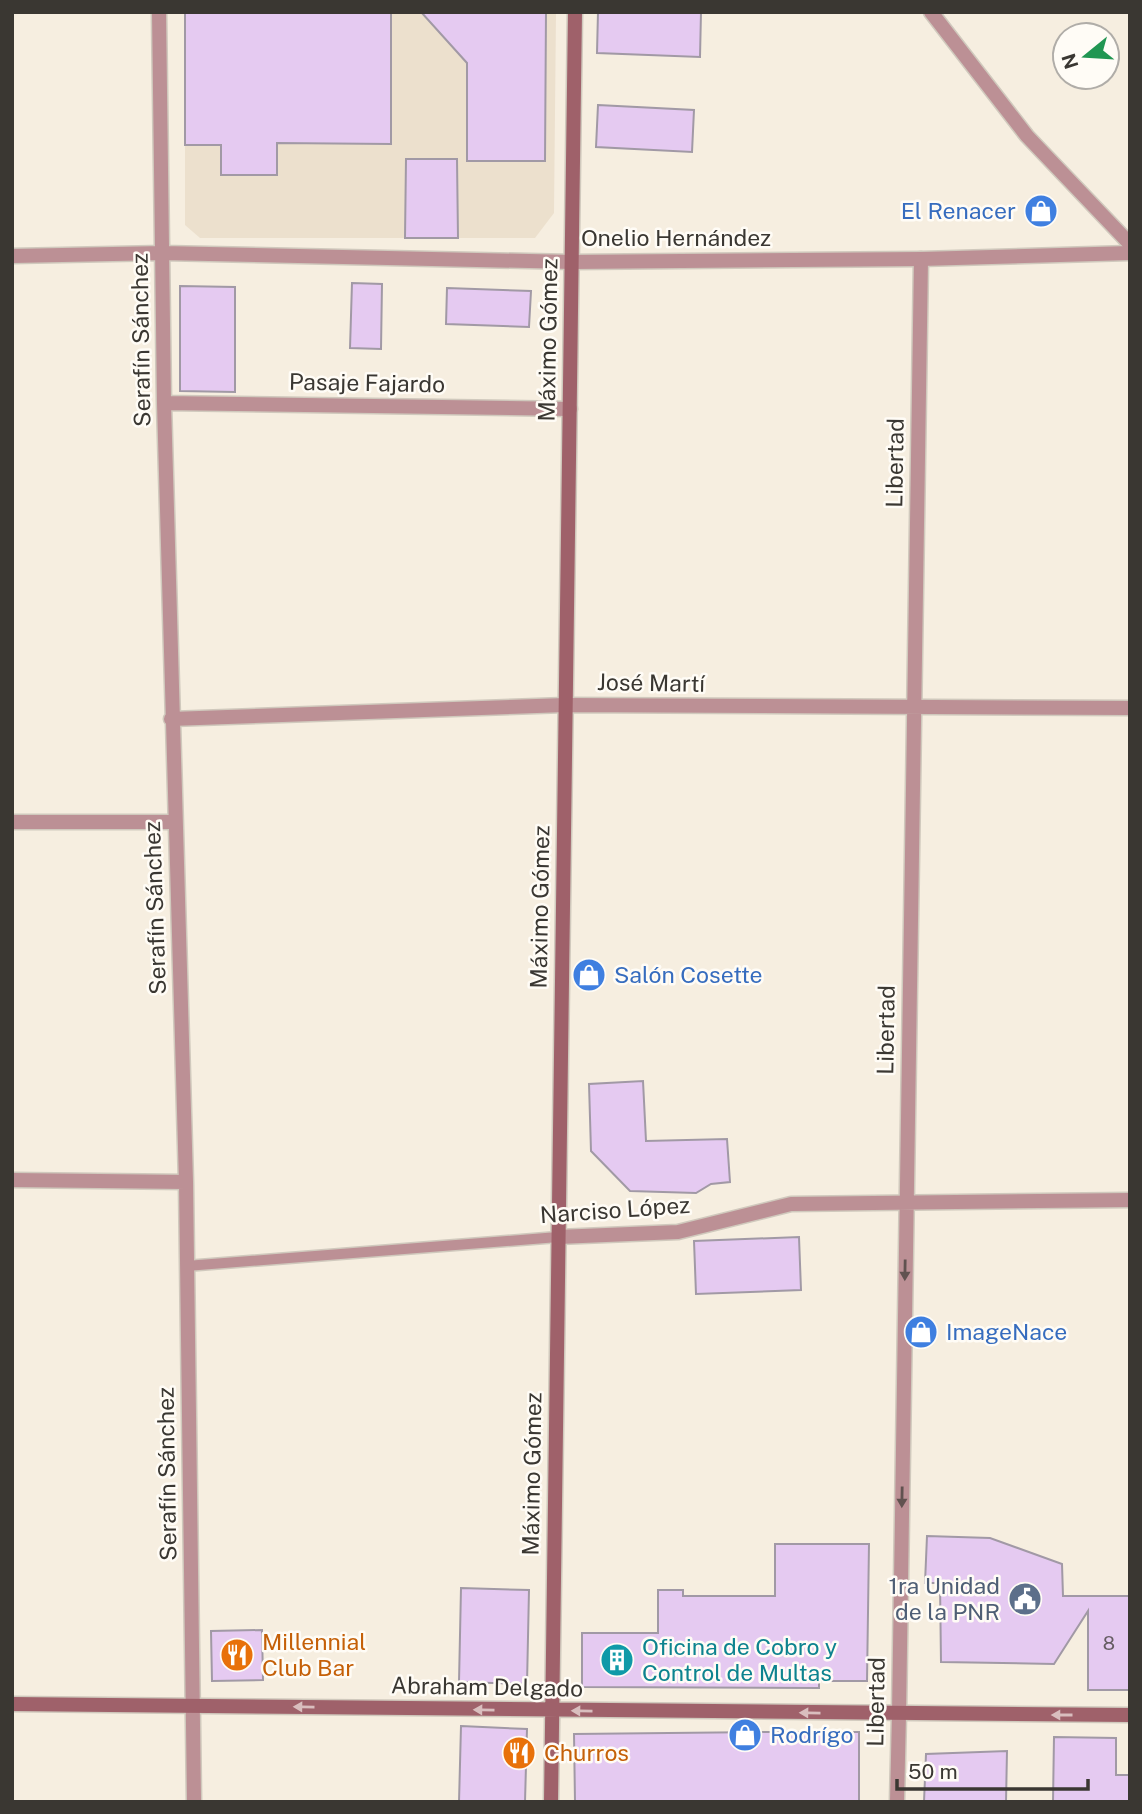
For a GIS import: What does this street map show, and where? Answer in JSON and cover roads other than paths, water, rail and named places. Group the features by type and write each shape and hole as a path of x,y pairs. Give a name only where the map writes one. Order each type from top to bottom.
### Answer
{"main road":[{"name":"Máximo Gómez","path":"551,1802 575,12"},
{"name":"Abraham Delgado","path":"12,1704 1130,1715"}],"street":[{"name":"Serafín Sánchez","path":"159,12 164,403 186,1182 194,1802"},
{"path":"931,12 1027,136 1130,244"},
{"name":"Onelio Hernández","path":"12,256 163,253 572,262 1130,253"},
{"name":"Libertad","path":"897,1802 921,258"},
{"name":"Pasaje Fajardo","path":"164,403 570,408"},
{"name":"José Martí","path":"172,719 565,705 914,709 1130,708"},
{"path":"12,822 175,822"},
{"path":"12,1180 186,1182"},
{"name":"Narciso López","path":"558,1237 678,1232 791,1204 1130,1200"}],"lane":[{"name":"Narciso López","path":"186,1266 558,1237"}],"place":[{"name":"El Renacer","path":"1041,211"},
{"name":"Salón Cosette","path":"589,975"},
{"name":"ImageNace","path":"921,1332"},
{"name":"1ra Unidad de la PNR","path":"1025,1599"},
{"name":"Millennial Club Bar","path":"237,1655"},
{"name":"Oficina de Cobro y Control de Multas","path":"617,1660"},
{"name":"Rodrígo","path":"745,1735"},
{"name":"Churros","path":"519,1753"}]}
